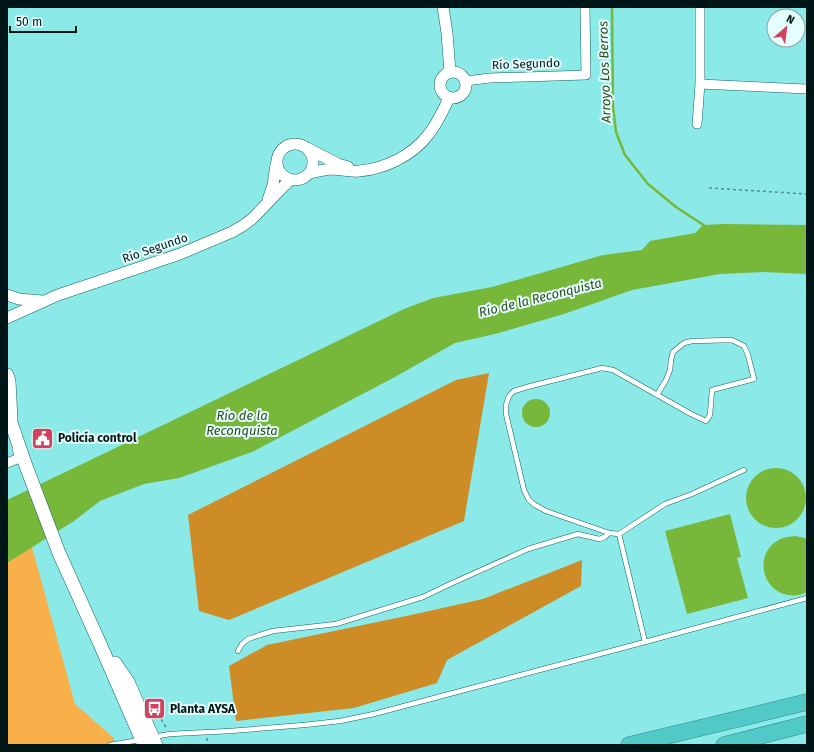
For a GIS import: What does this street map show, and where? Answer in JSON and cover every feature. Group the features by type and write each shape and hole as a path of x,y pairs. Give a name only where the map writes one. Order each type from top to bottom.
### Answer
{"highway":[{"path":"628,745 807,702"},
{"path":"724,745 807,724"}],"main road":[{"path":"7,375 9,381 9,416 59,553 100,644 149,742"}],"street":[{"path":"443,7 450,72"},
{"name":"Río Segundo","path":"466,81 490,78 586,75 585,7"},
{"path":"697,124 700,84 700,7"},
{"path":"450,72 460,74 466,81 464,93 458,98 449,98 445,96 440,88 443,76 450,72"},
{"path":"700,84 807,89"},
{"path":"310,173 326,169 345,172 360,171 382,166 412,152 429,135 439,120 449,98"},
{"path":"304,146 309,150 314,161 310,173 306,178 300,180 290,180 285,178 280,174 276,162 281,150 292,144 304,146 338,164 360,171"},
{"name":"Río Segundo","path":"266,204 273,185 276,162"},
{"name":"Río Segundo","path":"7,318 58,295 180,254 232,232 244,226 253,218 290,180"},
{"path":"7,295 19,299 43,302"},
{"path":"7,463 17,459 18,455 9,429 9,416"}],"lane":[{"path":"657,395 670,370 673,352 684,343 692,341 732,340 744,346 748,355 754,379 712,390 710,415 706,421 691,414 657,395 613,370 602,368 514,391 509,396 506,405 506,414 524,490 529,500 535,506 546,511 610,533 619,534 666,504 692,494 744,470"},
{"path":"238,651 242,644 248,639 260,635 274,631 336,624 423,597 448,584 528,549 578,534 599,539 610,533"},
{"path":"619,534 644,642"},
{"path":"110,745 149,742 170,734 304,726 374,714 807,598"}],"path":[{"path":"709,188 807,194"},
{"path":"155,708 170,734"}],"shaded area":[{"path":"489,373 464,521 229,620 199,611 188,515 456,380"},
{"path":"32,547 75,704 114,738 114,745 7,745 7,563"},
{"path":"582,560 581,586 447,660 437,683 354,708 236,721 229,666 267,645 483,599"}],"water":[{"name":"Río de la Reconquista","path":"703,225 807,225 807,274 763,272 720,274 632,290 564,314 495,334 455,343 393,378 252,452 179,478 144,484 100,501 74,521 7,563 7,500 404,309 433,298 492,287 603,255 642,250 650,241 695,233"},
{"path":"536,399 546,403 550,413 546,423 536,427 526,423 522,413 526,403"},
{"path":"776,468 793,473 801,481 806,498 801,515 793,523 776,528 759,523 751,515 746,498 751,481 759,473"},
{"path":"730,514 741,557 737,558 748,598 687,614 665,531"},
{"path":"795,536 805,538 807,540 807,592 798,595 791,595 780,592 772,587 764,572 764,563 765,555 770,547 785,537"}],"waterway":[{"name":"Arroyo Los Berros","path":"612,7 613,107 616,132 625,155 648,184 676,207 705,226"}],"place":[{"name":"Policía control","path":"42,438"},
{"name":"Planta AYSA","path":"155,709"}]}
